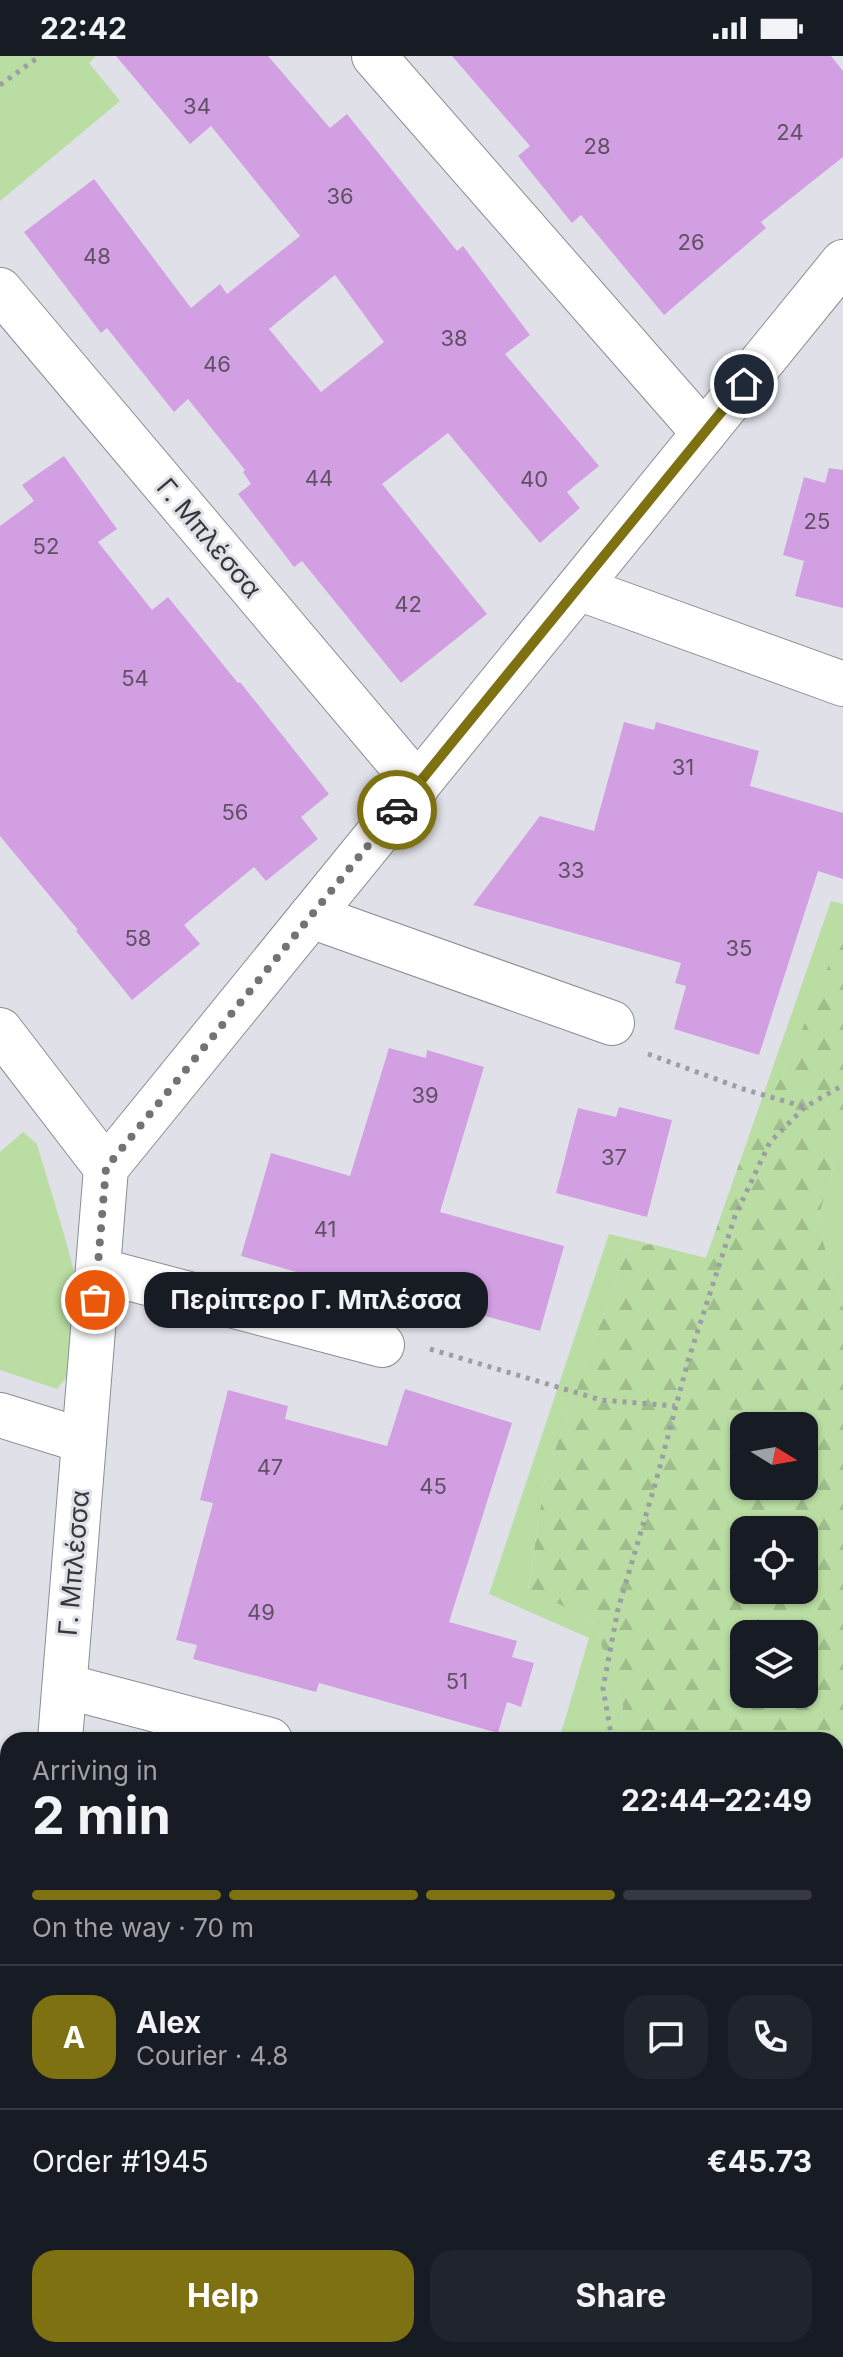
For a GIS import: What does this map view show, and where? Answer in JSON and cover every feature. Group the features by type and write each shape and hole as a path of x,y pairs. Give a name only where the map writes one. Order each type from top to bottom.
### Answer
{"street":[{"path":"374,56 704,433"},
{"path":"0,1030 106,1168 843,262"},
{"name":"Γ. Μπλέσσα","path":"0,290 418,785"},
{"path":"578,588 843,684"},
{"path":"311,916 612,1023"},
{"name":"Γ. Μπλέσσα","path":"61,1732 106,1168"},
{"path":"98,1270 382,1345"},
{"path":"0,1415 84,1441"},
{"path":"65,1686 240,1732"}],"path":[{"path":"0,85 40,56"},
{"path":"612,1023 633,1048 743,1089 805,1107"},
{"path":"611,1732 603,1688 618,1609 688,1361 735,1216 770,1142 805,1107 843,1085"},
{"path":"382,1345 410,1343 601,1400 675,1406"}],"green space":[{"path":"0,56 96,56 89,63 120,101 0,201"},
{"path":"831,901 843,904 843,944 835,951 786,1068 745,1147"},
{"path":"843,944 843,1137 817,1221 843,1308 843,1732 620,1732 623,1706 592,1619 528,1590 545,1478 627,1249 651,1244 706,1258 745,1147 786,1068 835,950"},
{"path":"23,1132 37,1144 83,1309 85,1347 57,1389 0,1370 0,1152"},
{"path":"843,1137 843,1308 817,1221"},
{"path":"609,1234 651,1244 627,1249 545,1478 528,1589 592,1619 623,1706 620,1732 561,1732 589,1638 489,1594"}],"building":[{"path":"116,56 268,56 330,128 347,114 457,251 463,246 530,335 505,354 599,466 567,492 580,508 540,543 448,433 382,484 487,614 401,683 302,561 294,567 238,494 251,484 243,472 245,470 188,399 174,412 107,328 101,333 24,232 94,179 191,308 220,284 227,294 300,236 211,126 190,144","holes":["335,275 384,342 321,392 269,329"]},
{"path":"452,56 831,56 843,71 843,157 761,222 766,228 664,315 581,215 572,223 518,156 530,146"},
{"path":"64,456 117,529 98,542 152,610 168,597 329,794 301,817 318,839 266,881 254,867 184,925 200,944 132,1000 0,836 0,526 34,501 22,485"},
{"path":"829,468 843,470 843,608 795,596 804,561 783,555 804,477 825,483"},
{"path":"624,722 654,730 656,722 759,751 750,786 843,813 843,879 818,871 759,1055 674,1029 686,986 675,983 681,963 473,905 540,816 594,831"},
{"path":"389,1048 426,1058 427,1050 484,1067 440,1212 564,1246 540,1331 385,1289 383,1297 241,1256 271,1153 350,1176"},
{"path":"619,1107 672,1120 647,1217 556,1193 578,1108 616,1117"},
{"path":"405,1389 512,1423 449,1622 517,1641 512,1657 534,1663 521,1707 507,1702 498,1732 319,1683 316,1692 193,1659 197,1645 176,1640 213,1503 200,1500 228,1390 288,1406 285,1419 387,1446"}],"way so far":[{"path":"95,1300 106,1168 397,810"}],"place":[{"name":"Περίπτερο Γ. Μπλέσσα","path":"95,1300"}],"route":[{"path":"397,810 744,384"}]}
